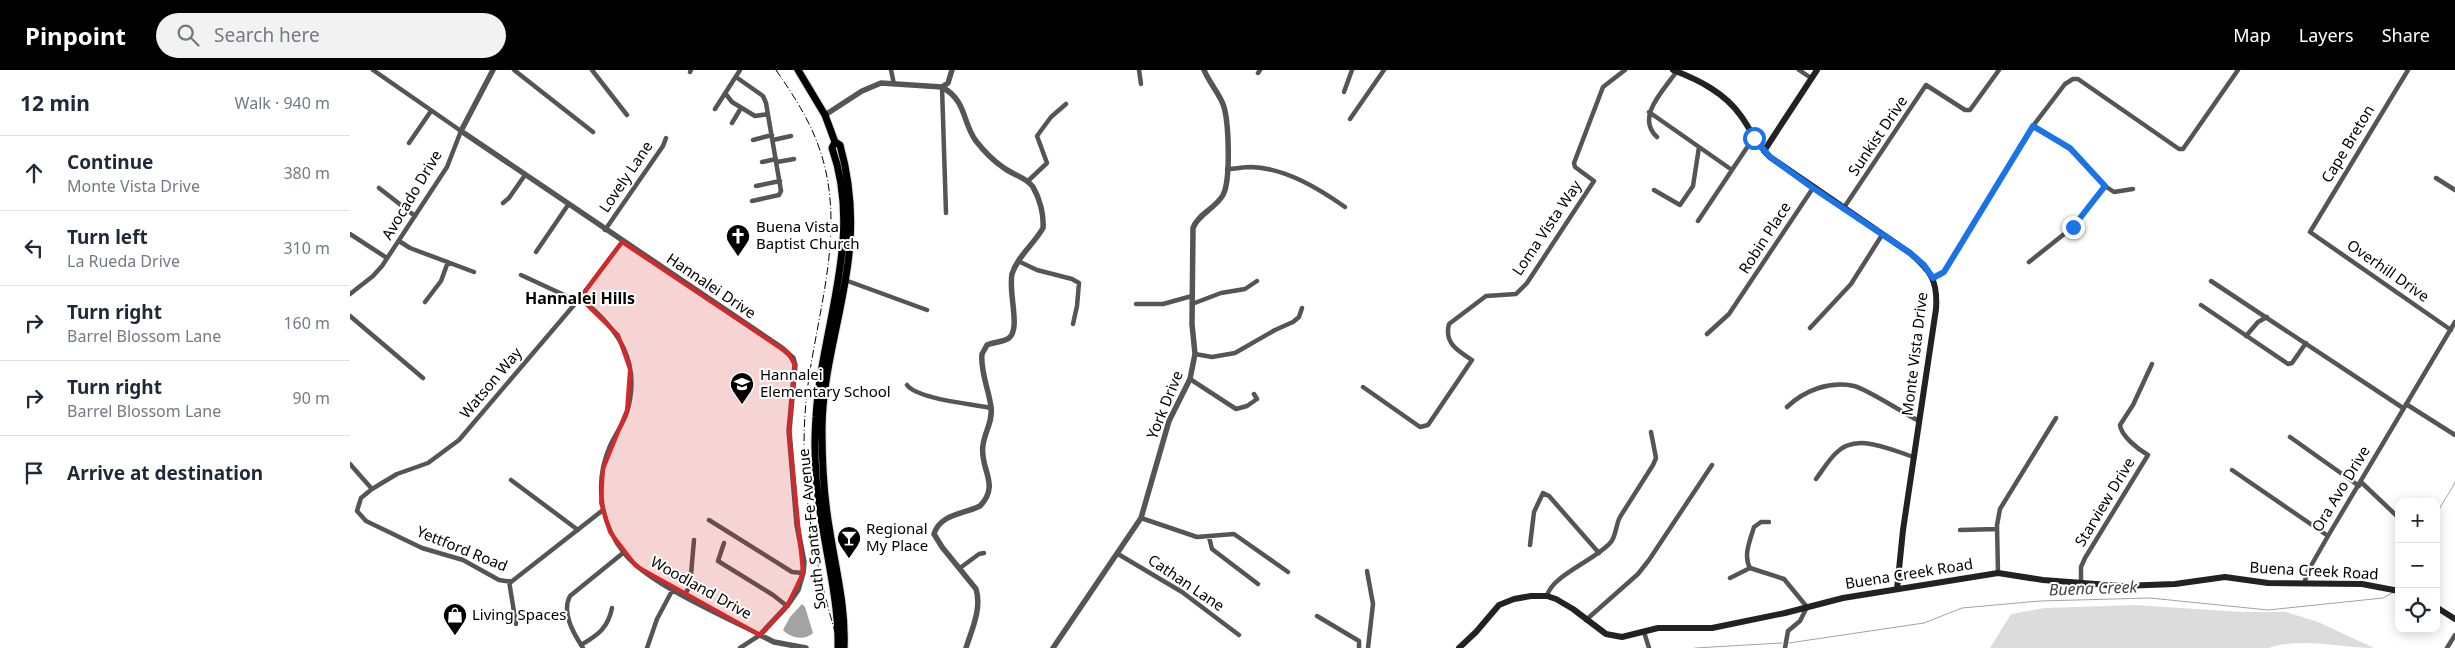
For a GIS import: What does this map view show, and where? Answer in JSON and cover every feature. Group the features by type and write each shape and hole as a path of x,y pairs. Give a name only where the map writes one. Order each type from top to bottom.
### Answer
{"main road":[{"name":"South Santa Fe Avenue","path":"798,70 824,115 835,142 840,145 849,193 850,245 827,373 822,432 830,532 841,594 843,648"},
{"path":"1764,151 1817,70"},
{"name":"Monte Vista Drive","path":"1675,71 1707,86 1725,99 1739,114 1764,151 1813,188 1924,265 1933,278 1937,292 1936,309 1897,588"},
{"name":"South Santa Fe Avenue","path":"835,142 832,148 843,194 844,244 821,372 815,425 821,510 838,648"},
{"path":"830,572 838,588 843,648"},
{"name":"Buena Creek Road","path":"1547,596 1566,604 1586,620 1613,637 1622,637 1658,628 1712,628 1837,599 1998,573 2043,580 2122,586 2151,586 2225,577 2268,583 2362,584 2395,590"},
{"path":"1459,648 1476,632 1499,604 1514,599 1547,596"},
{"path":"2440,610 2455,619"}],"street":[{"name":"Hannalei Drive","path":"373,70 622,242 782,348 793,358 795,365 789,431 797,525 804,562 803,573 798,590 787,606 760,635"},
{"name":"Avocado Drive","path":"350,293 373,276 387,258 447,167 461,131 493,70"},
{"path":"514,70 593,132"},
{"path":"592,70 627,115"},
{"path":"715,109 740,70"},
{"path":"891,70 894,84"},
{"path":"942,87 948,83 952,70"},
{"path":"1139,70 1141,84"},
{"name":"York Drive","path":"1053,648 1141,518 1169,421 1190,378 1195,354 1192,304 1192,228 1195,222 1215,206 1224,193 1227,169 1225,109 1204,70"},
{"path":"1344,92 1352,70"},
{"path":"1350,119 1384,70"},
{"name":"Loma Vista Way","path":"1363,387 1420,427 1428,425 1472,360 1454,348 1449,341 1447,332 1449,324 1486,296 1516,294 1527,282 1594,181 1575,167 1574,162 1603,87 1625,70"},
{"path":"1799,70 1811,78"},
{"name":"Sunkist Drive","path":"1844,209 1926,85 1965,110 1970,110 1999,70"},
{"path":"1933,278 1944,272 2033,126 2065,84 2076,78 2178,149 2185,149 2238,70"},
{"name":"Cape Breton","path":"2310,232 2408,70"},
{"path":"1658,137 1648,125 1649,112 1675,71"},
{"path":"736,77 763,96 780,182 781,191 779,196 752,201"},
{"path":"824,115 874,85 894,84 942,87 951,92 960,103 970,132 977,142 1004,168 1033,187 1040,206 1043,228 1018,261 1011,284 1012,309 1015,321 1014,332 1007,340 987,345 982,354 991,408 991,418 982,445 983,460 990,485 986,499 980,506 963,511 940,522 934,534 942,547 976,589 978,596 979,605 966,648"},
{"path":"942,87 946,213"},
{"path":"725,93 732,102 755,116 768,114"},
{"path":"1028,182 1047,163 1037,136 1051,117 1066,104"},
{"path":"732,123 741,108"},
{"path":"409,143 431,111"},
{"path":"1649,112 1732,170"},
{"path":"2033,126 2070,148 2105,186 2114,192 2133,189"},
{"path":"752,140 791,136"},
{"name":"Lovely Lane","path":"605,230 663,146 666,138"},
{"path":"1698,221 1748,146 1757,142"},
{"path":"1654,190 1680,205 1693,186 1696,177 1700,150 1696,144"},
{"path":"762,162 794,158"},
{"path":"1227,169 1253,167 1290,176 1319,190 1345,207"},
{"path":"502,203 509,198 525,175"},
{"path":"2436,178 2455,190"},
{"path":"756,186 780,182"},
{"path":"2029,262 2073,227 2105,186"},
{"path":"379,188 415,216"},
{"name":"Robin Place","path":"1707,334 1718,326 1738,302 1813,188"},
{"path":"536,252 568,205"},
{"name":"Overhill Drive","path":"2310,232 2451,330"},
{"path":"350,234 387,258"},
{"path":"1810,328 1851,284 1882,235"},
{"path":"399,241 474,272"},
{"name":"Watson Way","path":"357,511 362,498 372,489 397,474 428,463 459,440 580,298 622,242"},
{"path":"1018,261 1037,270 1072,278 1079,283 1073,324"},
{"path":"426,302 441,281 448,262"},
{"name":"Woodland Drive","path":"521,275 575,300 580,298 608,322 618,335 627,355 631,389 627,410 609,447 603,469 601,487 603,510 610,532 624,553 636,566 684,596 760,635 790,647 806,648"},
{"path":"845,280 927,310"},
{"path":"2211,280 2306,344 2455,435"},
{"path":"1192,304 1220,293 1245,289 1257,281"},
{"path":"1136,304 1163,304 1192,296"},
{"path":"2201,305 2288,364 2292,363 2306,344"},
{"path":"1195,354 1212,357 1235,353 1274,330 1293,322 1299,317 1302,308"},
{"path":"350,316 423,378"},
{"path":"2246,336 2258,322 2266,317"},
{"name":"Ora Avo Drive","path":"2304,584 2308,571 2328,536 2455,322"},
{"name":"Starview Drive","path":"2081,582 2081,567 2085,558 2148,455 2129,439 2120,429 2120,425 2133,405 2152,364"},
{"path":"1190,378 1236,409 1247,406 1257,399 1254,394"},
{"path":"908,385 925,395 991,408"},
{"path":"1787,407 1800,395 1822,386 1855,386 1920,421"},
{"path":"1998,573 1997,529 1998,516 2003,502 2056,418"},
{"path":"1547,596 1552,585 1599,553 1613,540 1615,526 1656,458 1650,432"},
{"path":"2290,437 2360,484 2395,515"},
{"path":"1816,479 1836,453 1848,444 1866,443 1914,457"},
{"path":"350,464 372,489"},
{"path":"1586,620 1638,574 1712,465"},
{"path":"2232,470 2328,536"},
{"path":"511,480 578,530"},
{"path":"1530,545 1534,512 1543,493 1549,496 1599,553"},
{"name":"Yettford Road","path":"357,511 366,521 422,548 463,560 499,580 510,581 521,575 603,510"},
{"path":"1141,518 1197,537 1234,534 1288,572"},
{"path":"709,520 792,572 803,573"},
{"path":"1750,568 1746,561 1754,527 1761,522 1769,522"},
{"path":"1960,530 1997,529"},
{"path":"1209,537 1212,549 1258,584"},
{"path":"684,596 690,586 694,540"},
{"path":"724,544 718,561 773,595 787,606"},
{"path":"612,608 610,620 604,629 582,646 572,630 566,603 570,596 624,553"},
{"path":"960,568 979,554 984,553"},
{"name":"Cathan Lane","path":"1118,554 1182,592 1239,635"},
{"path":"1730,578 1750,568 1784,578 1807,607 1800,621 1788,632 1785,648"},
{"path":"1367,570 1373,604 1368,648"},
{"path":"510,581 516,624"},
{"path":"647,648 657,619 673,589"},
{"path":"1318,616 1359,641 1359,648"},
{"path":"1644,632 1650,648"},
{"path":"740,648 760,635"},
{"path":"2447,648 2455,635"}],"highlighted area":[{"path":"622,242 788,353 795,365 789,431 803,573 787,606 760,635 636,566 610,532 601,503 603,469 627,410 630,369 618,335 580,298"}],"shaded area":[{"path":"802,604 805,607 813,633 806,637 798,638 783,630 790,617"},
{"path":"2136,605 2241,612 2286,612 2318,622 2374,648 2294,643 2268,648 1990,648 2011,614 2045,608"}],"waterway":[{"name":"Buena Creek","path":"2440,507 2455,482"},
{"name":"Buena Creek","path":"1789,643 1924,623 1962,608 2040,601 2150,598 2268,610 2383,598 2394,592"},
{"name":"Buena Creek","path":"1695,648 1782,643"}],"railway":[{"path":"776,70 799,105 817,142 827,176 831,210 830,244 809,380 804,443 805,473 812,533 824,592 840,648"}],"place":[{"name":"Buena Vista Baptist Church","path":"738,257"},
{"name":"Hannalei Elementary School","path":"742,405"},
{"name":"Regional My Place","path":"849,559"},
{"name":"Living Spaces","path":"455,636"}],"district":[{"name":"Hannalei Hills","path":"580,298"}],"route":[{"path":"1754,138 1770,157 1910,253 1924,265 1933,278 1944,272 2033,126 2070,148 2105,186 2073,227"}]}
